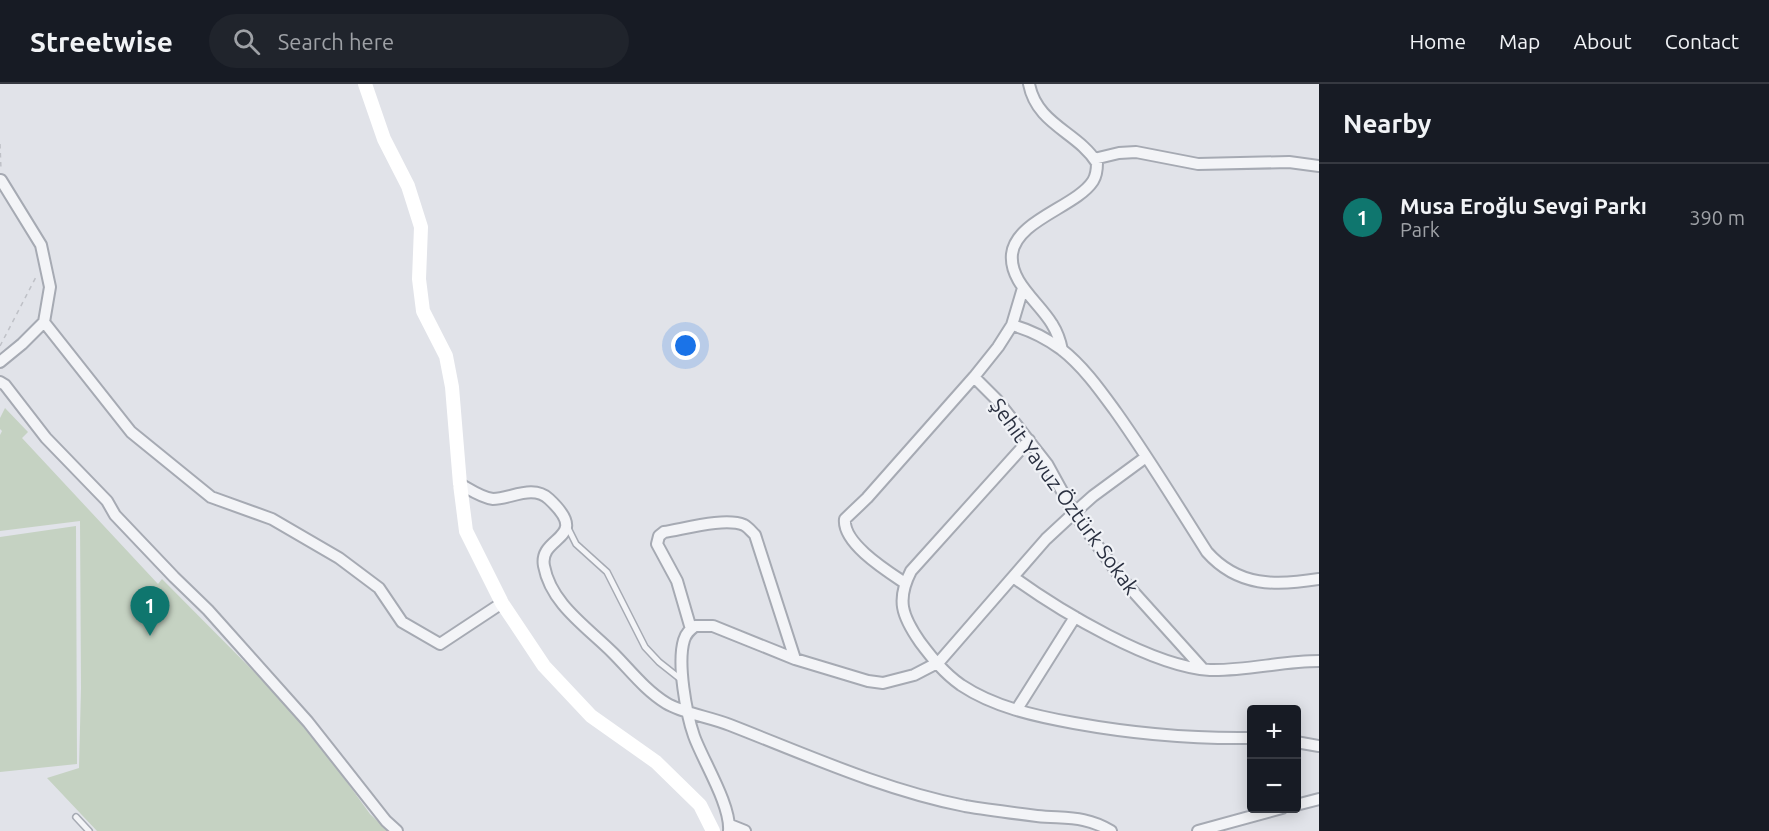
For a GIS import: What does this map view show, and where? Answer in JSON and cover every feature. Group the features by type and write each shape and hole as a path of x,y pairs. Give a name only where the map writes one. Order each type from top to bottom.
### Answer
{"street":[{"path":"365,84 384,139 408,186 421,226 419,279 423,311 446,356 452,387 466,531 502,603 544,666 591,716 657,762 700,805 713,831"},
{"path":"1029,84 1036,103 1044,115 1092,154 1097,163 1096,172 1089,185 1036,222 1023,234 1012,253 1013,264 1023,288 1053,325 1062,350"},
{"path":"1094,159 1119,153 1136,152 1198,164 1289,162 1319,166"},
{"path":"0,362 44,322 50,287 41,244 2,180"},
{"path":"904,583 880,566 856,543 846,530 845,519 867,498 998,347 1012,325 1023,288"},
{"path":"44,322 131,432 211,497 272,519 339,558 379,588 402,622 440,644 502,603"},
{"path":"1012,325 1037,334 1062,350 1095,384 1146,457 1207,552 1225,569 1272,584 1290,584 1319,579"},
{"name":"Şehit Yavuz Öztürk Sokak","path":"974,377 997,400 1047,464 1074,513 1121,578 1203,669"},
{"path":"0,382 5,385 46,438 107,501 115,514 174,577 208,610 301,714 386,821 397,831"},
{"path":"1029,440 911,570 904,583 901,597 906,618 910,628 936,664 960,684 980,696 1048,718 1178,738 1247,738"},
{"path":"745,831 729,828 717,786 694,736 688,711 682,652 684,640 691,629 702,624 713,626 795,659 868,681 883,683 914,675 936,664 1046,539 1093,496 1146,457"},
{"path":"460,484 489,499 513,494 540,494 547,497 567,519 564,532 545,555 543,563 554,592 563,605 666,703 713,718 915,795 1002,812 1082,818 1100,824 1111,831"},
{"path":"691,629 677,581 657,544 659,536 664,532 719,523 736,523 746,526 755,534 795,659"},
{"path":"1013,578 1075,617 1116,639 1168,662 1203,669 1227,670 1295,662 1319,662"},
{"path":"1017,709 1075,617"},
{"path":"1301,742 1319,746"},
{"path":"1301,804 1319,799"},
{"path":"1198,831 1264,813"}],"lane":[{"path":"567,526 576,543 607,572 645,648 684,682"},
{"path":"76,817 89,831"}],"path":[{"path":"0,144 2,180"},
{"path":"0,346 45,261"}],"green space":[{"path":"5,408 28,432 22,438 158,584 162,579 280,698 336,767 370,814 388,831 97,831 47,778 79,768 80,521 0,531 0,435 2,431 0,418"},
{"path":"76,526 77,764 0,772 0,537"}],"place":[{"name":"Musa Eroğlu Sevgi Parkı","path":"150,636"}]}
